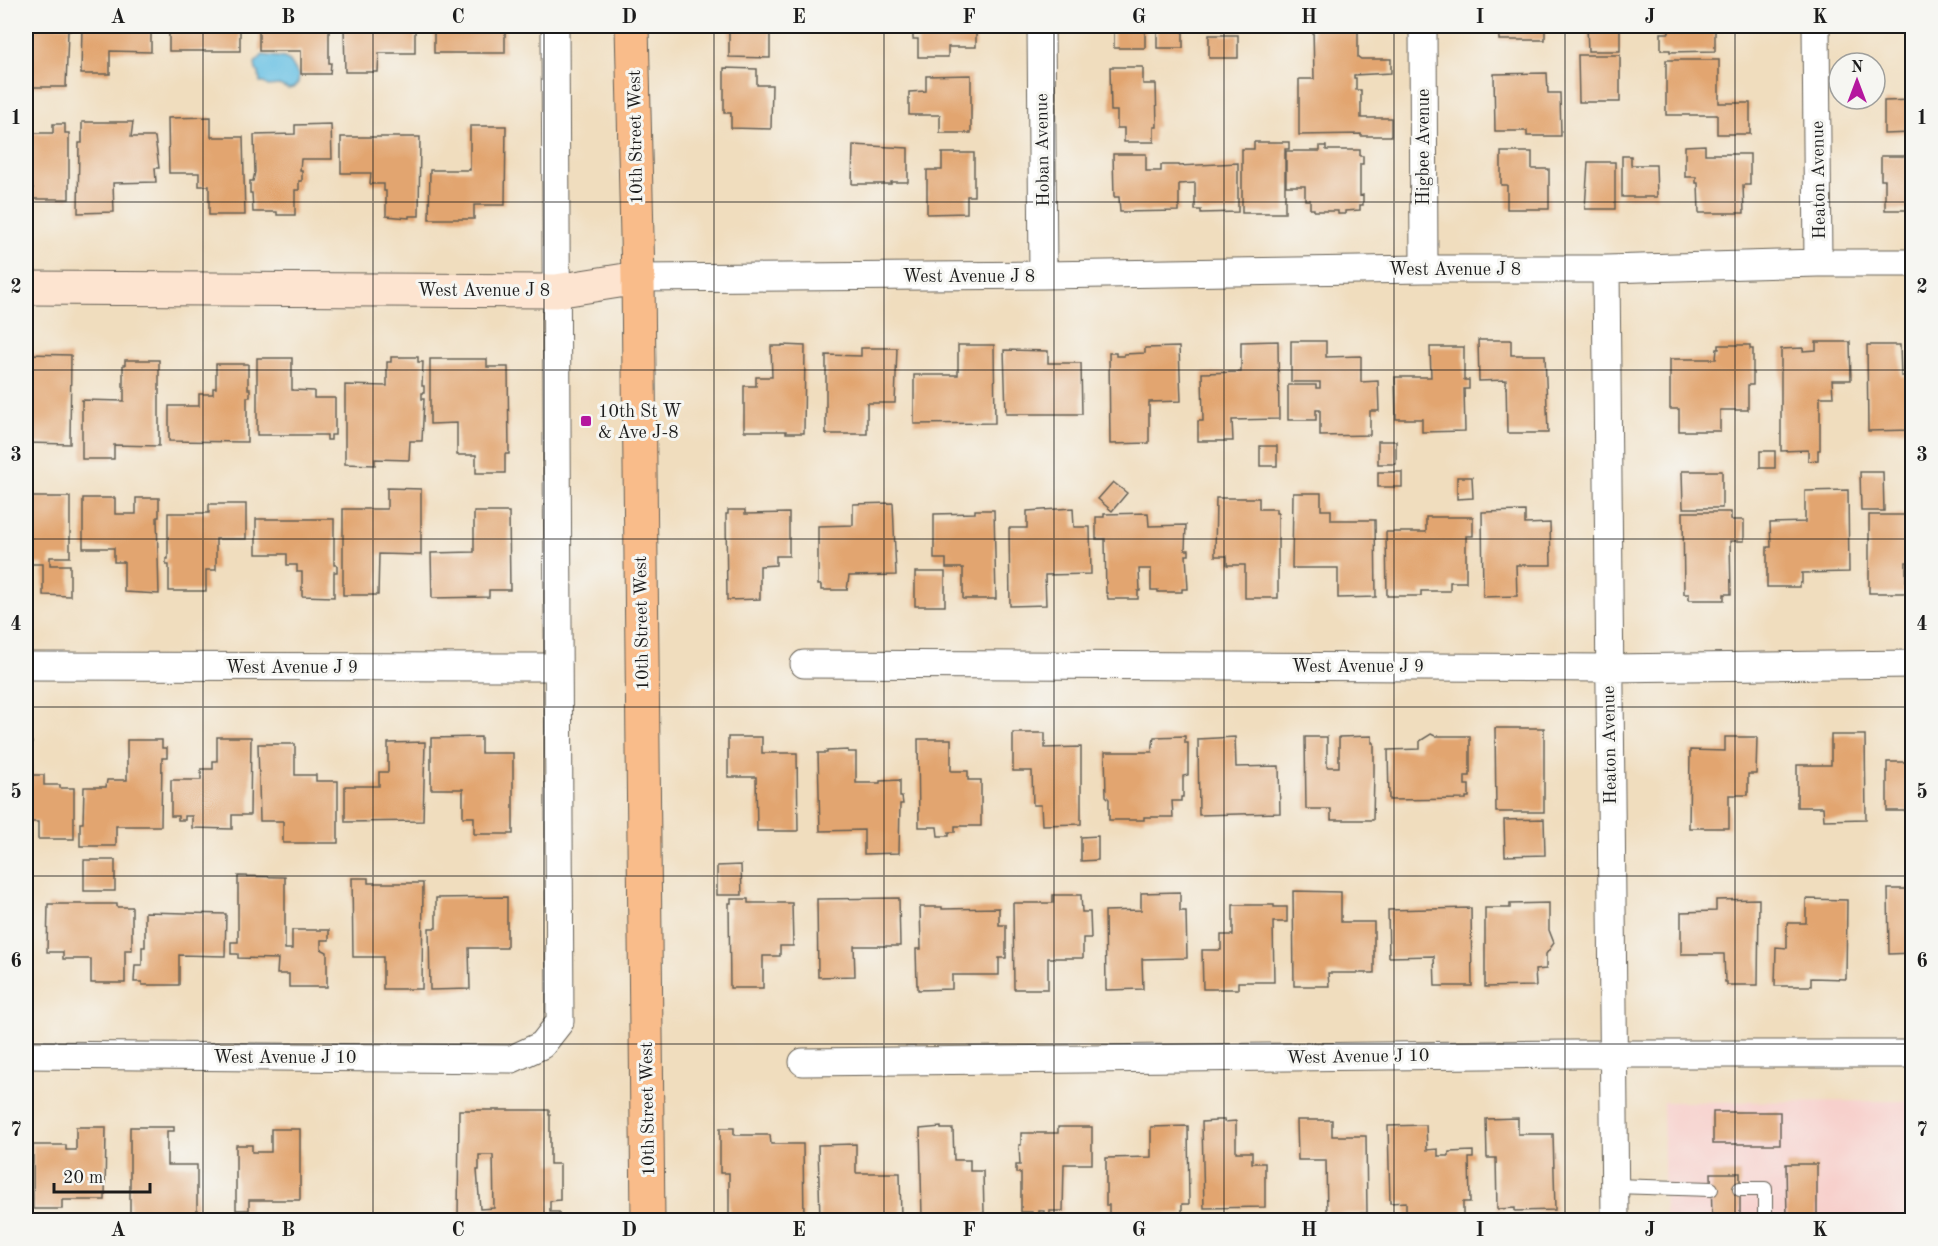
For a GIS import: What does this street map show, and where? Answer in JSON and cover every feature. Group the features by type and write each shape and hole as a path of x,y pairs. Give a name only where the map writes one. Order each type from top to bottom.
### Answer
{"main road":[{"name":"10th Street West","path":"633,26 638,278 648,1221"}],"street":[{"path":"555,26 558,667"},
{"name":"Hoban Avenue","path":"1041,26 1043,275"},
{"name":"Higbee Avenue","path":"1423,26 1424,269"},
{"name":"Heaton Avenue","path":"1816,26 1818,263"},
{"name":"West Avenue J 8","path":"26,288 556,291 638,278 1606,269 1818,263 1912,263"},
{"name":"Heaton Avenue","path":"1606,269 1615,1221"},
{"name":"West Avenue J 9","path":"804,664 1609,668 1912,664"},
{"name":"West Avenue J 9","path":"26,666 558,667"},
{"name":"West Avenue J 10","path":"26,1055 512,1059 542,1045 560,1022 558,667"},
{"name":"West Avenue J 10","path":"803,1062 1613,1054 1912,1054"}],"lane":[{"path":"1614,1186 1711,1189"},
{"path":"1740,1189 1765,1189 1765,1221"}],"shaded area":[{"path":"1912,1101 1912,1220 1665,1220 1663,1102"}],"water":[{"path":"263,55 290,61 299,76 298,83 288,89 279,85 268,86 260,83 255,63"}],"building":[{"path":"26,26 70,26 66,87 26,87"},
{"path":"82,26 151,26 151,52 110,51 110,74 81,74"},
{"path":"169,26 240,26 240,51 169,51"},
{"path":"259,26 329,26 330,74 301,74 301,51 259,51"},
{"path":"344,26 415,26 415,53 379,53 378,72 345,72"},
{"path":"434,26 505,26 505,53 434,53"},
{"path":"719,26 770,26 770,58 729,57 729,28 719,28"},
{"path":"913,26 976,26 976,47 948,47 948,57 918,57 918,39 913,39"},
{"path":"1114,26 1183,26 1183,48 1157,48 1157,30 1145,30 1145,48 1114,48"},
{"path":"1313,26 1358,26 1358,57 1361,59 1391,59 1391,73 1354,75 1354,78 1356,78 1356,90 1361,90 1361,118 1391,118 1391,136 1299,135 1299,79 1314,79"},
{"path":"1499,26 1545,26 1545,40 1499,40"},
{"path":"1587,26 1620,26 1620,51 1588,51"},
{"path":"1669,26 1715,26 1715,51 1670,52 1670,50 1661,50 1661,33 1669,33"},
{"path":"1209,35 1238,35 1238,58 1209,58"},
{"path":"1578,55 1620,55 1620,102 1579,102"},
{"path":"1666,60 1719,60 1719,103 1750,103 1750,134 1717,134 1717,115 1666,115"},
{"path":"1110,67 1143,67 1143,84 1156,84 1157,127 1154,127 1154,142 1124,142 1124,128 1117,128 1117,111 1111,111"},
{"path":"724,68 757,69 757,85 772,85 771,129 731,128 731,113 724,113"},
{"path":"1547,73 1548,93 1560,93 1561,136 1527,136 1527,131 1495,131 1494,74"},
{"path":"971,75 971,133 940,133 940,115 909,115 909,92 926,91 926,76"},
{"path":"1912,100 1912,133 1884,134 1884,111 1887,111 1887,101"},
{"path":"211,117 211,137 243,137 245,215 209,215 209,186 199,186 199,173 169,173 168,118"},
{"path":"82,122 133,122 131,137 155,137 159,168 155,168 156,182 113,183 114,212 78,213 79,143 82,143"},
{"path":"53,124 65,124 65,133 69,133 69,199 33,199 33,188 26,188 26,133 53,133"},
{"path":"331,124 332,159 301,159 302,181 299,181 299,190 295,190 295,215 253,212 250,181 253,181 255,172 254,135 295,134 295,125"},
{"path":"470,126 506,126 505,205 474,205 474,219 429,219 430,170 470,170"},
{"path":"341,137 420,137 419,216 409,216 409,218 386,216 384,184 370,184 371,173 341,173"},
{"path":"1254,142 1289,142 1289,149 1285,149 1285,213 1242,213 1242,149 1254,149"},
{"path":"853,145 908,148 908,182 852,184"},
{"path":"1705,145 1705,154 1750,154 1750,185 1743,185 1744,213 1699,213 1696,177 1685,177 1685,146"},
{"path":"1320,146 1326,146 1326,150 1360,150 1360,156 1363,156 1363,164 1360,164 1360,196 1363,195 1363,205 1360,205 1360,210 1345,211 1345,214 1338,214 1338,211 1314,211 1310,209 1310,200 1305,200 1305,186 1286,186 1286,151 1320,151"},
{"path":"1501,152 1532,152 1532,169 1549,169 1549,209 1507,209 1507,185 1501,185"},
{"path":"942,153 974,153 974,196 967,196 967,213 927,214 927,170 942,170"},
{"path":"1113,154 1146,154 1146,171 1161,171 1161,165 1238,163 1238,212 1201,213 1201,210 1195,210 1195,183 1179,184 1179,211 1120,212 1119,197 1114,197"},
{"path":"1622,156 1631,156 1631,165 1656,165 1657,197 1622,197"},
{"path":"1881,156 1912,156 1912,210 1885,210 1885,180 1881,180"},
{"path":"1588,162 1615,162 1615,209 1585,209"},
{"path":"1478,340 1511,340 1511,355 1545,355 1548,433 1507,433 1506,380 1479,381"},
{"path":"1278,341 1279,419 1232,420 1233,441 1198,441 1198,421 1203,421 1202,373 1241,372 1241,342"},
{"path":"1291,341 1326,341 1326,357 1361,356 1361,382 1378,381 1379,411 1370,411 1370,435 1320,436 1320,410 1316,410 1316,420 1288,420 1288,385 1316,385 1316,388 1320,388 1320,382 1291,382"},
{"path":"1816,342 1850,342 1851,380 1832,380 1833,397 1820,397 1820,450 1818,450 1818,460 1808,461 1808,450 1781,451 1781,349 1816,350"},
{"path":"958,345 994,345 995,423 914,424 914,375 958,375"},
{"path":"1719,345 1750,345 1750,349 1753,349 1753,385 1748,385 1748,410 1720,410 1720,431 1679,431 1679,409 1670,409 1670,359 1716,359"},
{"path":"1867,345 1900,345 1901,376 1912,376 1912,430 1868,431"},
{"path":"771,346 805,346 804,433 744,431 744,386 756,386 756,377 772,377"},
{"path":"1179,347 1181,401 1149,402 1149,443 1110,444 1109,353 1124,356 1124,354 1145,353 1145,348"},
{"path":"1430,347 1464,347 1464,380 1469,380 1469,389 1464,389 1465,431 1422,432 1422,419 1396,419 1395,377 1431,377"},
{"path":"861,348 897,348 895,403 867,403 867,434 826,434 826,355 861,356"},
{"path":"1004,350 1048,351 1048,363 1081,363 1082,414 1006,414"},
{"path":"26,354 71,355 70,444 26,443"},
{"path":"391,357 418,357 418,362 423,362 422,441 410,441 409,460 375,459 375,465 345,464 345,385 387,386 387,362 391,362"},
{"path":"257,358 292,358 292,390 314,391 314,398 335,398 335,435 331,435 331,440 327,440 327,435 257,435"},
{"path":"430,359 487,359 487,367 508,367 509,454 505,454 505,473 476,473 476,455 457,455 457,423 430,424"},
{"path":"125,360 159,360 159,446 114,445 114,459 82,459 82,400 124,401 123,365 125,365"},
{"path":"216,364 248,364 250,397 247,397 247,442 169,441 169,406 199,406 199,394 213,394 213,388 216,388"},
{"path":"1378,441 1396,441 1396,464 1378,464"},
{"path":"1260,446 1277,446 1277,466 1260,466"},
{"path":"1760,451 1775,451 1775,468 1760,468"},
{"path":"1682,471 1722,471 1722,508 1683,508"},
{"path":"1378,472 1402,472 1402,487 1378,487"},
{"path":"1860,472 1883,472 1884,511 1861,511"},
{"path":"1457,477 1472,477 1473,498 1457,499"},
{"path":"1113,482 1127,493 1112,511 1098,499"},
{"path":"387,488 421,489 421,555 379,554 378,595 343,595 343,509 387,509"},
{"path":"1848,490 1849,572 1802,573 1800,587 1767,587 1767,547 1771,547 1770,523 1805,522 1805,491"},
{"path":"1293,493 1321,493 1321,510 1331,510 1331,520 1375,520 1376,597 1338,598 1338,568 1292,568"},
{"path":"30,497 70,497 70,557 50,557 50,565 70,565 70,596 43,595 43,564 29,564 29,594 26,594 26,503 29,503"},
{"path":"83,498 115,498 115,514 136,514 136,498 159,498 159,517 157,517 159,594 124,592 124,562 114,562 114,548 83,548"},
{"path":"1216,498 1259,498 1259,509 1276,509 1278,513 1278,598 1245,598 1245,565 1227,565 1227,556 1215,556"},
{"path":"893,503 896,575 849,576 847,590 821,590 821,585 818,585 818,526 853,525 853,504"},
{"path":"209,504 246,504 246,539 216,539 216,570 206,570 206,591 169,591 169,565 166,565 168,513 209,513"},
{"path":"1073,508 1074,527 1090,527 1091,574 1045,575 1046,605 1010,606 1009,528 1027,528 1027,511"},
{"path":"728,510 745,510 745,514 789,513 789,556 776,556 776,565 760,566 760,599 727,600 726,514"},
{"path":"975,510 994,510 996,599 963,599 963,568 946,568 946,559 934,559 934,514 975,513"},
{"path":"1525,511 1525,524 1550,523 1551,565 1516,565 1517,596 1483,597 1482,512"},
{"path":"474,512 509,512 510,590 489,590 489,597 432,598 431,553 474,552"},
{"path":"1683,512 1731,512 1731,520 1744,520 1744,541 1730,541 1731,594 1724,594 1724,600 1689,600 1689,594 1684,594"},
{"path":"1148,513 1149,526 1186,525 1185,550 1189,550 1189,555 1186,555 1188,589 1182,589 1182,592 1151,590 1151,569 1139,569 1138,599 1108,599 1105,539 1096,539 1096,517 1104,517 1104,514"},
{"path":"1869,515 1912,515 1912,562 1906,562 1906,593 1869,593"},
{"path":"1426,517 1473,517 1473,536 1466,536 1466,582 1450,582 1450,591 1421,591 1421,596 1387,596 1386,532 1426,532"},
{"path":"256,519 334,519 334,565 337,565 337,572 334,572 334,597 302,596 302,572 297,572 297,565 287,565 287,554 256,554"},
{"path":"915,572 945,572 945,606 915,606"},
{"path":"1495,728 1544,728 1544,812 1496,812"},
{"path":"1013,733 1045,733 1045,748 1081,747 1081,824 1042,825 1041,805 1033,805 1032,771 1013,771"},
{"path":"1431,734 1470,736 1470,776 1465,776 1465,785 1469,785 1469,797 1466,799 1389,800 1388,750 1420,749 1420,741"},
{"path":"1831,735 1865,735 1866,819 1824,820 1823,807 1797,807 1797,765 1831,765"},
{"path":"1185,736 1185,743 1188,743 1188,775 1183,776 1181,801 1172,801 1173,817 1109,820 1105,752 1152,752 1154,737"},
{"path":"1372,736 1372,743 1374,743 1373,820 1331,820 1331,809 1306,809 1305,737 1327,737 1327,767 1339,767 1339,737"},
{"path":"26,737 28,737 28,742 32,742 32,775 44,775 44,785 74,788 74,839 38,839 38,822 26,820"},
{"path":"217,737 251,737 250,815 232,815 232,829 192,828 192,816 185,816 185,820 178,820 178,816 171,816 171,780 201,780 201,769 213,769 213,761 217,761"},
{"path":"481,737 481,753 513,753 513,834 474,834 474,817 463,817 463,789 431,789 431,738"},
{"path":"728,737 762,737 762,753 797,753 798,831 757,831 756,777 728,777"},
{"path":"1235,737 1236,767 1279,766 1280,813 1199,815 1198,739"},
{"path":"1725,737 1757,737 1756,774 1748,774 1748,795 1729,795 1729,828 1689,828 1690,750 1725,751"},
{"path":"918,739 951,739 951,771 968,771 968,780 981,780 981,826 955,826 955,832 949,832 949,836 938,836 937,827 919,827"},
{"path":"127,740 162,740 162,748 167,748 167,758 162,758 161,826 116,826 116,846 80,846 84,787 106,787 107,780 127,780"},
{"path":"425,742 423,821 345,822 345,786 379,786 379,772 388,772 388,743"},
{"path":"258,744 295,744 295,775 316,775 316,781 338,781 338,843 283,843 283,821 260,821"},
{"path":"848,750 848,752 856,752 856,783 900,780 900,797 902,797 903,804 900,804 899,853 864,854 864,830 820,831 818,753"},
{"path":"1887,762 1910,762 1912,764 1912,811 1887,811"},
{"path":"1544,819 1545,855 1505,856 1504,820"},
{"path":"1098,836 1098,860 1081,861 1081,837"},
{"path":"84,860 115,860 115,891 84,891"},
{"path":"741,865 742,895 717,895 717,866"},
{"path":"238,876 285,877 285,949 292,949 292,930 329,930 329,940 321,940 321,949 327,952 327,987 289,987 289,974 277,974 278,959 238,958 238,954 231,954 231,942 238,942"},
{"path":"352,878 368,878 368,883 423,883 422,989 383,989 383,957 353,957"},
{"path":"1888,889 1912,889 1912,953 1889,954"},
{"path":"1293,891 1341,892 1341,922 1374,922 1374,973 1328,973 1329,986 1294,986"},
{"path":"1180,892 1180,911 1186,911 1187,958 1142,959 1143,989 1106,990 1105,911 1141,910 1141,893"},
{"path":"1053,895 1081,895 1082,912 1090,912 1091,938 1083,938 1083,958 1048,958 1048,989 1014,989 1013,903 1053,903"},
{"path":"507,897 507,948 469,948 470,989 430,990 429,928 436,928 436,898"},
{"path":"899,898 900,946 854,946 855,976 818,977 817,899"},
{"path":"731,899 748,899 748,903 792,903 793,946 780,946 780,956 763,956 763,988 730,988 729,903"},
{"path":"1759,899 1758,985 1727,985 1724,954 1681,954 1681,912 1716,911 1716,900"},
{"path":"1806,899 1847,900 1846,979 1811,978 1811,986 1775,986 1776,947 1787,948 1787,923 1806,923"},
{"path":"1549,903 1549,930 1554,943 1546,954 1546,969 1535,970 1536,986 1485,987 1485,908 1510,908 1510,904"},
{"path":"48,904 117,904 117,907 132,907 132,950 125,950 125,983 91,983 91,959 63,959 63,952 47,952"},
{"path":"1233,905 1287,907 1287,922 1273,922 1274,982 1238,982 1238,989 1203,989 1202,950 1221,950 1221,935 1233,935"},
{"path":"920,907 999,908 999,925 1006,925 1006,958 999,958 999,975 952,975 952,989 918,990 916,949 921,949"},
{"path":"1471,908 1472,986 1435,986 1434,956 1389,957 1388,910"},
{"path":"145,912 226,914 225,956 179,955 179,985 142,985 142,982 134,982 135,965 142,965 142,947 145,947"},
{"path":"459,1110 549,1110 550,1164 560,1164 560,1200 550,1201 550,1212 559,1212 559,1220 458,1220","holes":["479,1155 493,1155 494,1208 480,1209 477,1170 479,1170"]},
{"path":"1713,1112 1780,1112 1780,1144 1713,1144"},
{"path":"1518,1118 1518,1134 1553,1134 1555,1210 1497,1209 1496,1158 1487,1158 1486,1119"},
{"path":"1297,1120 1332,1120 1332,1136 1366,1136 1367,1213 1327,1214 1326,1160 1298,1160"},
{"path":"1236,1121 1236,1152 1252,1152 1252,1163 1265,1163 1265,1207 1204,1208 1202,1122"},
{"path":"1426,1125 1427,1150 1438,1149 1438,1156 1449,1156 1449,1152 1473,1151 1473,1158 1469,1158 1470,1202 1463,1202 1463,1216 1406,1217 1406,1202 1390,1203 1388,1126"},
{"path":"1188,1126 1189,1204 1182,1204 1182,1213 1145,1214 1145,1220 1109,1220 1109,1205 1106,1205 1106,1158 1151,1157 1151,1127"},
{"path":"76,1127 106,1127 105,1200 62,1200 62,1209 33,1209 33,1145 66,1145 66,1150 76,1150"},
{"path":"130,1127 174,1127 174,1131 167,1131 167,1165 197,1165 195,1220 130,1220"},
{"path":"941,1127 941,1129 953,1129 954,1160 970,1160 970,1171 983,1171 984,1213 960,1214 960,1217 922,1218 920,1129"},
{"path":"1058,1127 1092,1127 1092,1164 1064,1164 1063,1211 1050,1211 1050,1215 1044,1215 1044,1211 1039,1211 1039,1215 1032,1215 1032,1212 1021,1212 1021,1173 1016,1173 1016,1165 1020,1165 1021,1133 1058,1133"},
{"path":"720,1128 734,1128 734,1135 770,1135 771,1144 803,1144 804,1220 729,1220 729,1173 720,1173"},
{"path":"271,1129 300,1129 300,1200 249,1200 249,1210 236,1210 236,1145 252,1145 252,1152 271,1152"},
{"path":"856,1144 856,1173 900,1173 901,1220 820,1220 818,1145"},
{"path":"1786,1164 1817,1164 1817,1220 1787,1220"},
{"path":"1711,1173 1740,1173 1740,1220 1712,1220"}],"place":[{"name":"10th St W & Ave J-8","path":"586,421"}]}
